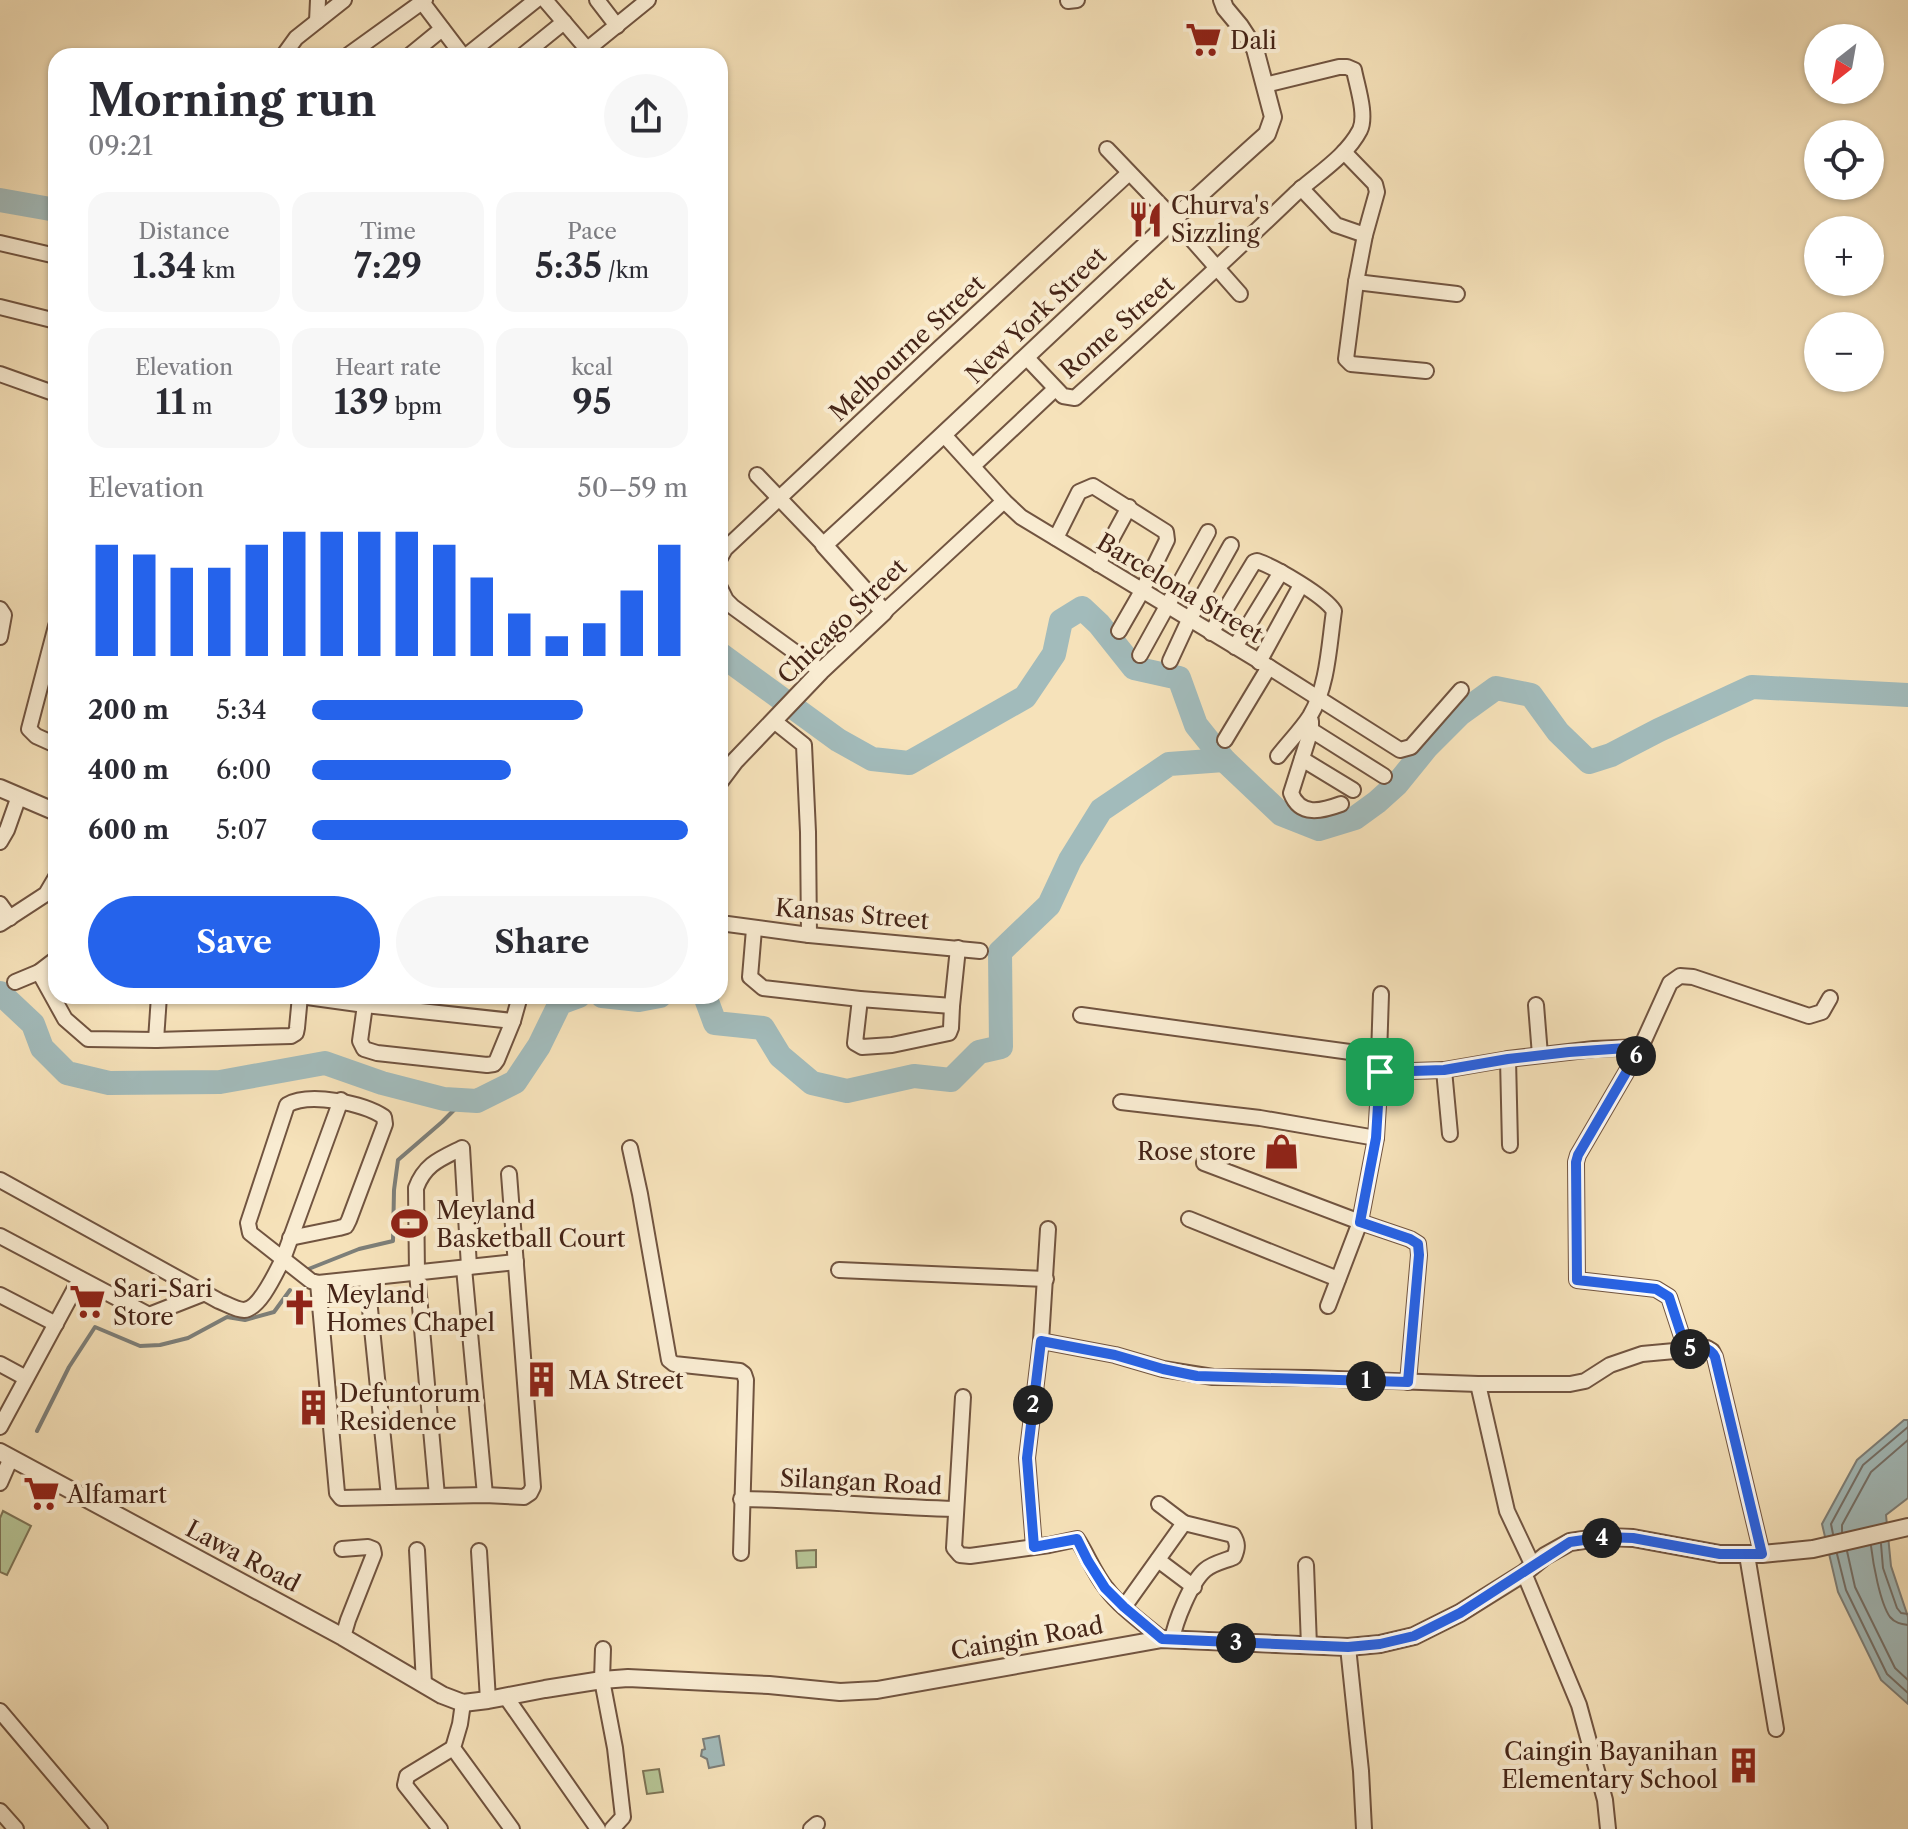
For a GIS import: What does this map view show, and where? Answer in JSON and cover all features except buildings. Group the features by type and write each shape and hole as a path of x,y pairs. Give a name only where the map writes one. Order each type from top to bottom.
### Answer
{"street":[{"path":"317,21 318,0"},
{"path":"289,48 296,38 344,0"},
{"path":"475,48 536,0"},
{"path":"545,0 564,22 580,48"},
{"path":"597,0 617,26"},
{"name":"New York Street","path":"824,545 1267,134 1273,117 1255,49 1222,0"},
{"path":"358,48 423,1 458,48"},
{"path":"589,48 646,1"},
{"path":"532,48 564,22"},
{"path":"419,48 442,29"},
{"name":"Rome Street","path":"1026,357 1063,396 1075,398 1301,188 1344,152 1361,128 1363,119 1354,70 1347,67 1265,85"},
{"path":"1107,149 1240,294"},
{"path":"1344,152 1377,188 1356,282 1347,362 1426,371"},
{"name":"Melbourne Street","path":"728,546 1129,173"},
{"path":"1301,188 1336,225 1365,235"},
{"path":"0,243 48,254"},
{"path":"1356,282 1457,294"},
{"path":"0,307 48,319"},
{"path":"0,374 48,391"},
{"path":"973,466 1055,389"},
{"name":"Barcelona Street","path":"944,435 1021,517 1400,750 1411,747 1461,690"},
{"path":"757,475 884,612"},
{"path":"1056,538 1079,492 1093,486 1166,532 1168,536 1142,591 1119,631"},
{"name":"Chicago Street","path":"728,770 821,671 1004,501"},
{"path":"1098,564 1129,507"},
{"path":"1140,655 1208,532"},
{"path":"1170,661 1231,545"},
{"path":"1211,633 1254,562 1261,562 1281,572 1331,606 1334,611 1324,676 1291,793 1293,799 1311,811 1322,811 1341,804"},
{"path":"1235,647 1281,572"},
{"path":"1225,740 1301,585"},
{"path":"728,602 821,671"},
{"path":"0,637 2,610"},
{"path":"48,657 29,729 48,741"},
{"path":"778,717 804,745 809,935"},
{"path":"1278,756 1310,723"},
{"path":"1310,723 1384,776"},
{"path":"1302,759 1353,790"},
{"path":"0,788 48,809"},
{"path":"0,842 19,796"},
{"path":"0,904 5,921 48,891"},
{"name":"Kansas Street","path":"728,924 980,951"},
{"path":"754,929 750,977 763,988 952,1006"},
{"path":"860,999 855,1043 862,1047 892,1045 949,1033 958,948"},
{"path":"15,982 48,965"},
{"path":"39,972 48,988"},
{"path":"1686,1349 1669,1297 1663,1292 1577,1280 1578,1155 1641,1047 1670,983 1680,976 1693,977 1809,1016 1822,1012 1830,998"},
{"path":"1328,1306 1360,1222 1376,1138 1381,994"},
{"path":"57,1004 65,1019 88,1039 156,1040 291,1036 296,1033 299,1004"},
{"path":"156,1040 158,1004"},
{"path":"358,1004 513,1021"},
{"path":"365,1005 360,1041 364,1049 487,1065 497,1060 518,1004"},
{"path":"1536,1005 1540,1055"},
{"path":"1081,1015 1379,1056"},
{"path":"1380,1072 1444,1070 1540,1055 1641,1047"},
{"path":"1508,1059 1510,1145"},
{"path":"1444,1070 1450,1134"},
{"path":"290,1238 346,1226 385,1124 384,1117 378,1113 341,1100 297,1101 287,1105 248,1223 250,1233 311,1281 318,1283 516,1262"},
{"path":"0,1180 205,1293 246,1310 254,1306 283,1259 341,1100"},
{"path":"1121,1102 1260,1118 1376,1138"},
{"path":"437,1496 417,1273 416,1188 430,1166 462,1148 466,1268 485,1495"},
{"path":"630,1148 669,1360 674,1364 740,1371 746,1380 741,1553"},
{"path":"1204,1163 1418,1244 1408,1382"},
{"path":"318,1283 337,1493 341,1498 524,1497 533,1487 509,1174"},
{"path":"1189,1219 1338,1279"},
{"path":"0,1236 149,1315 205,1293"},
{"path":"1034,1547 1027,1458 1041,1341 1048,1236"},
{"path":"839,1270 1046,1279"},
{"path":"0,1427 80,1279"},
{"path":"367,1279 389,1497"},
{"path":"0,1295 56,1324"},
{"path":"1041,1341 1115,1355 1197,1376 1478,1384 1570,1384 1585,1381 1610,1365 1642,1354 1707,1348 1715,1357 1754,1554 1776,1729"},
{"path":"0,1364 26,1378"},
{"path":"1478,1384 1507,1511 1579,1705 1605,1800 1608,1829"},
{"path":"955,1509 963,1397"},
{"path":"0,1483 6,1455"},
{"name":"Lawa Road","path":"6,1455 343,1637 442,1695 463,1703"},
{"name":"Silangan Road","path":"741,1499 955,1509 954,1548 960,1555 1077,1539 1105,1588 1124,1607"},
{"path":"1159,1504 1184,1523 1233,1535 1238,1550 1234,1557 1206,1569 1167,1639 1124,1607 1184,1523"},
{"name":"Caingin Road","path":"463,1703 628,1678 758,1684 840,1692 877,1690 1167,1639 1348,1647 1380,1644 1414,1636 1460,1613 1570,1542 1604,1537 1633,1538 1720,1554 1754,1554 1813,1549 1904,1527"},
{"path":"342,1549 368,1547 373,1549 374,1554 343,1637"},
{"path":"417,1550 424,1684"},
{"path":"479,1551 488,1700"},
{"path":"1158,1560 1194,1587"},
{"path":"1306,1565 1309,1646"},
{"path":"1348,1647 1364,1829"},
{"path":"603,1649 602,1680 615,1748 623,1817 612,1829"},
{"path":"506,1697 598,1829"},
{"path":"435,1827 405,1781 407,1776 453,1748 463,1703"},
{"path":"0,1711 100,1829"},
{"path":"453,1748 512,1829"},
{"path":"0,1811 16,1829"}],"green space":[{"path":"3,1511 31,1526 7,1575 0,1572 0,1518"},
{"path":"816,1550 816,1567 797,1568 796,1551"},
{"path":"659,1769 663,1792 647,1794 643,1771"}],"water":[{"path":"1904,1420 1908,1420 1908,1498 1886,1515 1891,1566 1908,1617 1908,1704 1881,1680 1838,1592 1822,1524 1857,1460"},
{"path":"719,1736 724,1765 709,1768 707,1759 701,1756 705,1749 703,1739"}],"waterway":[{"path":"0,200 48,209"},
{"path":"728,660 838,740 872,759 909,763 1025,697 1054,654 1061,621 1082,608 1134,668 1179,678 1196,725 1224,760 1281,814 1319,829 1355,818 1377,802 1460,714 1496,688 1531,695 1558,732 1589,762 1611,755 1752,687 1908,695"},
{"path":"708,1004 715,1023 763,1028 780,1056 812,1083 847,1091 914,1076 951,1080 979,1052 1001,1047 1000,952 1049,905 1070,860 1101,810 1169,764 1224,760"},
{"path":"0,993 33,1024 42,1048 67,1073 109,1083 220,1082 325,1063 382,1083 444,1099 477,1101 515,1082 539,1046 560,1004"},
{"path":"306,1270 359,1249 393,1241 398,1160 463,1101"},
{"path":"37,1431 69,1367 95,1327 140,1346 160,1345 188,1338 227,1317 245,1320 274,1312 290,1290"}],"place":[{"name":"Dali","path":"1204,40"},
{"name":"Churva's Sizzling","path":"1145,219"},
{"name":"Rose store","path":"1282,1151"},
{"name":"Meyland Basketball Court","path":"410,1224"},
{"name":"Sari-Sari Store","path":"87,1302"},
{"name":"Meyland Homes Chapel","path":"300,1308"},
{"name":"MA Street","path":"542,1380"},
{"name":"Defuntorum Residence","path":"313,1407"},
{"name":"Alfamart","path":"41,1494"},
{"name":"Caingin Bayanihan Elementary School","path":"1744,1765"}],"route":[{"path":"1641,1047 1576,1162 1577,1280 1663,1292 1669,1297 1686,1349 1707,1348 1712,1351 1762,1554 1720,1554 1633,1538 1604,1537 1570,1542 1460,1613 1414,1636 1348,1647 1162,1639 1105,1588 1077,1539 1034,1547 1027,1458 1041,1341 1115,1355 1197,1376 1408,1382 1418,1244 1360,1222 1376,1138 1380,1072 1444,1070 1508,1059 1641,1047"}]}
